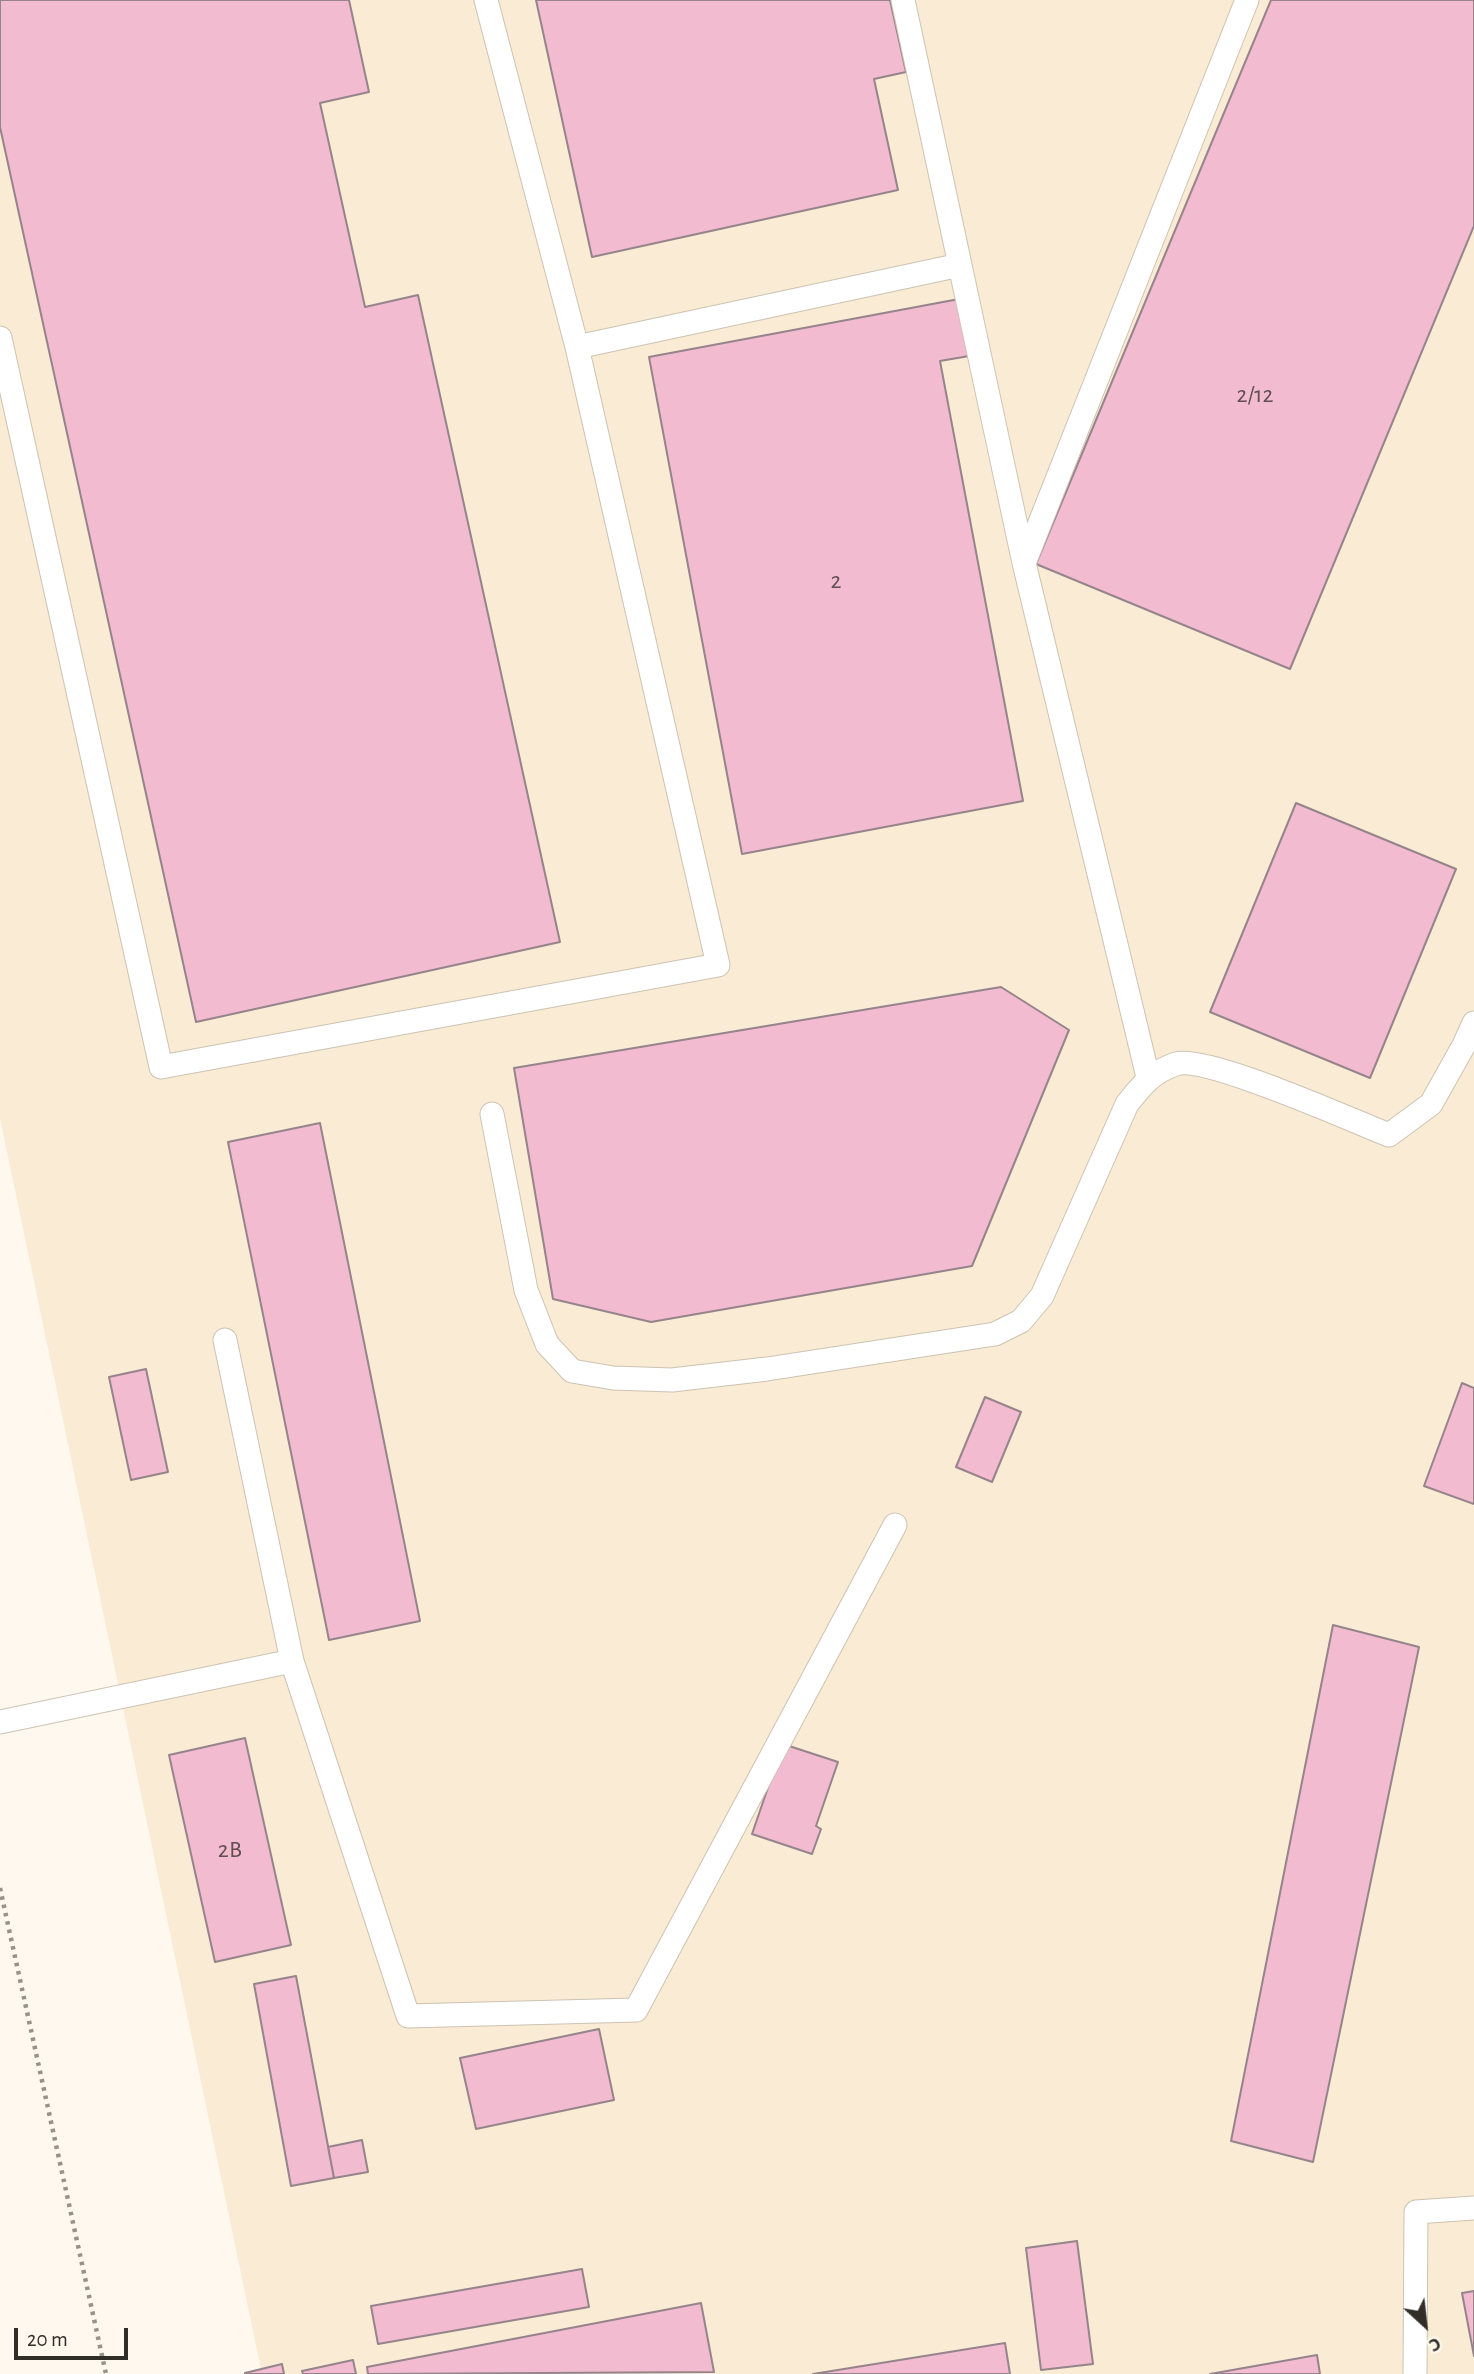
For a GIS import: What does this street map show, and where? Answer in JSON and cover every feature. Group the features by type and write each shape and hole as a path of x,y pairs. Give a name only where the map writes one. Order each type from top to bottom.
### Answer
{"lane":[{"path":"0,338 161,1068 718,965 577,347 485,0"},
{"path":"903,0 1024,563 1148,1077"},
{"path":"1024,563 1247,0"},
{"path":"577,347 960,265"},
{"path":"492,1114 526,1290 547,1344 572,1371 613,1378 672,1380 767,1369 995,1334 1021,1321 1042,1296 1126,1104 1148,1077 1178,1062 1214,1067 1389,1135 1431,1104 1474,1023"},
{"path":"225,1340 292,1661 408,2016 636,2010 895,1525"},
{"path":"0,1722 292,1661"},
{"path":"1415,2374 1416,2212 1474,2208"}],"path":[{"path":"0,1888 106,2374"}],"shaded area":[{"path":"0,0 1474,0 1474,2374 262,2374 0,1118"}],"building":[{"path":"0,0 349,0 369,92 320,103 365,307 418,295 560,942 196,1022 0,127"},
{"path":"536,0 890,0 906,72 874,79 898,190 592,257"},
{"path":"1271,0 1474,0 1474,226 1290,669 1036,564"},
{"path":"959,299 969,356 940,361 1023,801 742,854 649,357"},
{"path":"1296,803 1456,869 1370,1078 1210,1012"},
{"path":"1001,987 1069,1030 972,1266 651,1322 553,1299 514,1068"},
{"path":"320,1123 420,1621 329,1640 228,1142"},
{"path":"146,1369 168,1472 131,1480 109,1377"},
{"path":"1462,1383 1474,1388 1474,1504 1424,1486"},
{"path":"985,1397 1021,1412 992,1482 956,1467"},
{"path":"1333,1625 1419,1647 1313,2162 1231,2141"},
{"path":"245,1738 291,1945 215,1962 169,1755"},
{"path":"783,1744 838,1762 816,1826 821,1829 812,1854 752,1834"},
{"path":"296,1976 334,2178 291,2186 254,1984"},
{"path":"599,2029 614,2100 476,2129 460,2058"},
{"path":"362,2140 368,2172 334,2178 328,2147"},
{"path":"1077,2241 1093,2364 1041,2370 1026,2248"},
{"path":"582,2269 589,2307 378,2344 371,2306"},
{"path":"1474,2291 1474,2356 1462,2293"},
{"path":"701,2303 714,2372 368,2374 367,2367"},
{"path":"1005,2343 1010,2374 813,2374"},
{"path":"1317,2355 1320,2374 1210,2374"},
{"path":"353,2360 356,2374 303,2374 302,2371"},
{"path":"282,2364 284,2374 245,2374 245,2373"}]}
